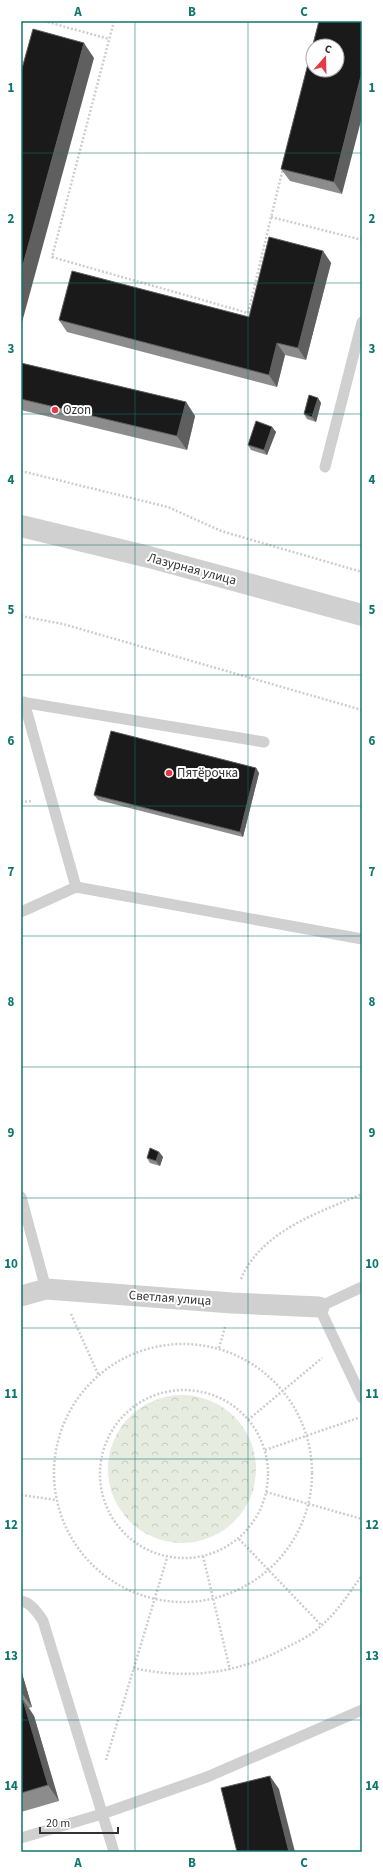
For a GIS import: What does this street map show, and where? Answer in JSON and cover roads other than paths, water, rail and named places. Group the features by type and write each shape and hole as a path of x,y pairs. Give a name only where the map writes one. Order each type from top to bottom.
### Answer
{"street":[{"name":"Лазурная улица","path":"21,526 150,557 362,615"},
{"name":"Светлая улица","path":"21,1296 53,1290 232,1303 319,1307"}],"lane":[{"path":"325,467 362,322"},
{"path":"76,887 23,702 264,742"},
{"path":"21,912 76,887 362,939"},
{"path":"21,1197 53,1290"},
{"path":"362,1287 319,1307 362,1398"},
{"path":"21,1601 25,1602 36,1611 42,1621 95,1796 114,1852"},
{"path":"21,1838 102,1814 207,1777 362,1710"}],"place":[{"name":"Ozon","path":"55,410"},
{"name":"Пятёрочка","path":"169,773"}]}
